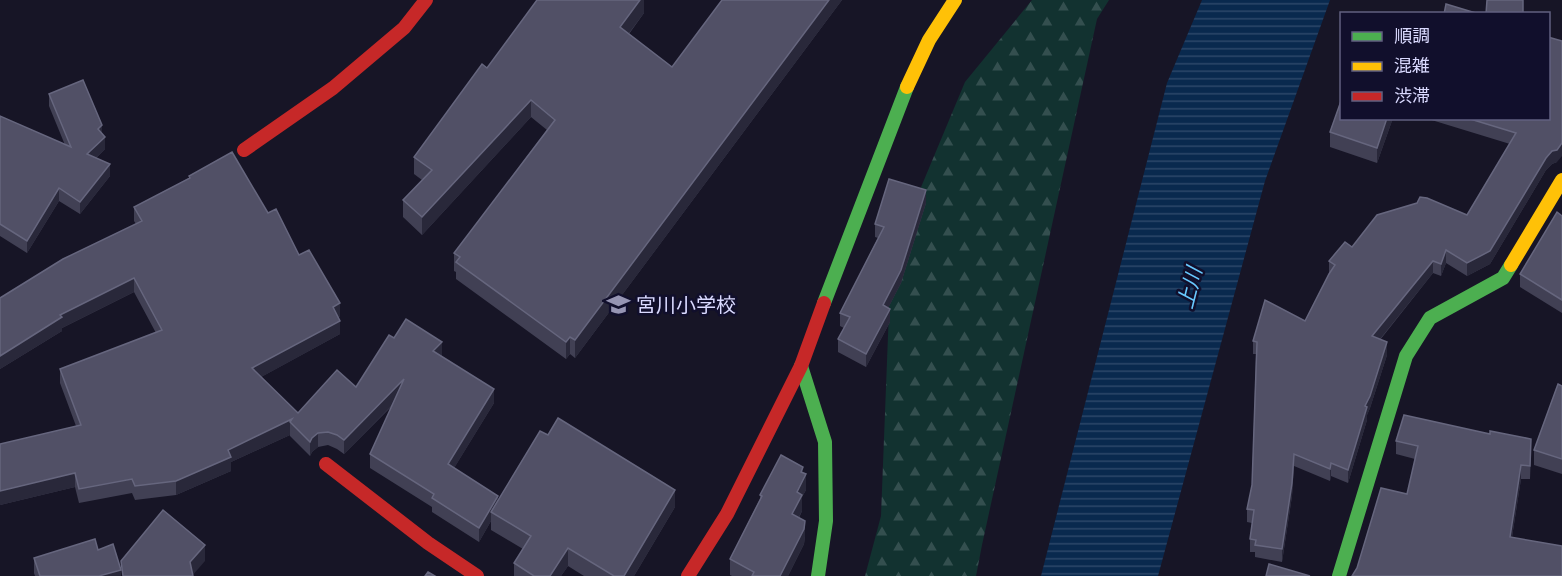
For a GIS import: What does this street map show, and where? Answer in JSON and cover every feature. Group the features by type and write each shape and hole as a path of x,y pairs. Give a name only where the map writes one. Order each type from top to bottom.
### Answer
{"street":[{"path":"244,150 333,88 404,28 426,0"},
{"path":"688,576 727,514 801,366 902,98 929,40 956,0"},
{"path":"1339,576 1406,356 1431,318 1503,278 1562,180"},
{"path":"801,366 825,442 826,521 818,576"},
{"path":"326,464 428,543 477,576"}],"green space":[{"path":"1032,0 1109,0 1097,19 976,576 865,576 881,516 891,259 965,82"}],"water":[{"name":"上川","path":"1202,0 1330,0 1265,181 1158,576 1041,576 1167,83"}],"building":[{"path":"537,0 640,0 620,27 672,67 722,0 829,0 575,340 570,337 566,342 456,262 460,257 454,253 555,120 531,100 422,217 403,200 432,170 414,157 482,64 487,68"},
{"path":"1487,0 1523,0 1523,12 1486,12"},
{"path":"1446,4 1472,12 1444,12"},
{"path":"1550,38 1562,41 1562,143 1546,158 1490,251 1467,263 1446,250 1441,264 1433,261 1372,336 1387,342 1365,406 1367,407 1348,470 1331,463 1330,469 1294,454 1282,549 1255,545 1256,540 1250,539 1254,510 1247,509 1252,485 1257,342 1253,341 1265,300 1305,321 1335,265 1329,261 1345,242 1352,247 1377,215 1417,203 1420,197 1467,215 1516,133 1474,120 1550,120"},
{"path":"83,80 102,125 98,129 105,137 87,154 110,164 80,202 59,188 27,241 0,224 0,116 71,147 49,94"},
{"path":"1340,104 1340,120 1386,120 1377,148 1330,132"},
{"path":"232,152 268,213 276,209 299,255 309,250 340,303 333,307 340,321 252,368 298,413 337,370 356,387 389,335 394,338 406,319 442,342 433,351 494,389 448,464 498,496 479,528 432,498 434,494 370,454 404,379 344,440 328,432 318,433 310,442 290,422 292,419 228,450 231,457 176,481 135,486 132,479 79,489 75,473 0,491 0,444 81,425 60,369 162,330 134,278 60,315 62,317 0,356 0,298 63,259 142,221 134,207 190,178 189,176"},
{"path":"889,179 926,190 901,270 883,305 890,309 866,354 838,339 850,317 840,313 884,227 875,224"},
{"path":"1557,212 1562,216 1562,300 1520,274"},
{"path":"1558,384 1562,386 1562,459 1534,450"},
{"path":"1404,415 1490,434 1490,431 1531,439 1530,466 1521,465 1510,537 1562,546 1562,576 1352,576 1357,568 1381,488 1407,494 1418,446 1396,441"},
{"path":"558,418 675,490 624,576 614,576 568,548 550,576 534,576 514,563 531,536 491,512 540,431 548,435"},
{"path":"781,455 803,467 801,472 806,474 797,492 802,495 792,514 805,521 804,529 780,576 752,576 754,572 730,559"},
{"path":"163,510 205,545 190,562 193,576 123,576 121,561"},
{"path":"95,539 98,550 113,544 121,570 99,576 40,576 34,558"},
{"path":"1269,564 1310,576 1266,576"}],"traffic: fast":[{"path":"824,303 907,87"},
{"path":"1339,576 1406,356 1430,318 1503,278 1511,265"},
{"path":"801,366 825,442 826,521 818,576"}],"traffic: slow":[{"path":"907,87 929,40 955,0"},
{"path":"1511,265 1562,180"}],"traffic: jam":[{"path":"244,150 333,88 404,28 426,0"},
{"path":"688,576 727,514 801,366 824,303"},
{"path":"326,464 428,543 477,576"}],"place":[{"name":"宮川小学校","path":"618,305"}]}
